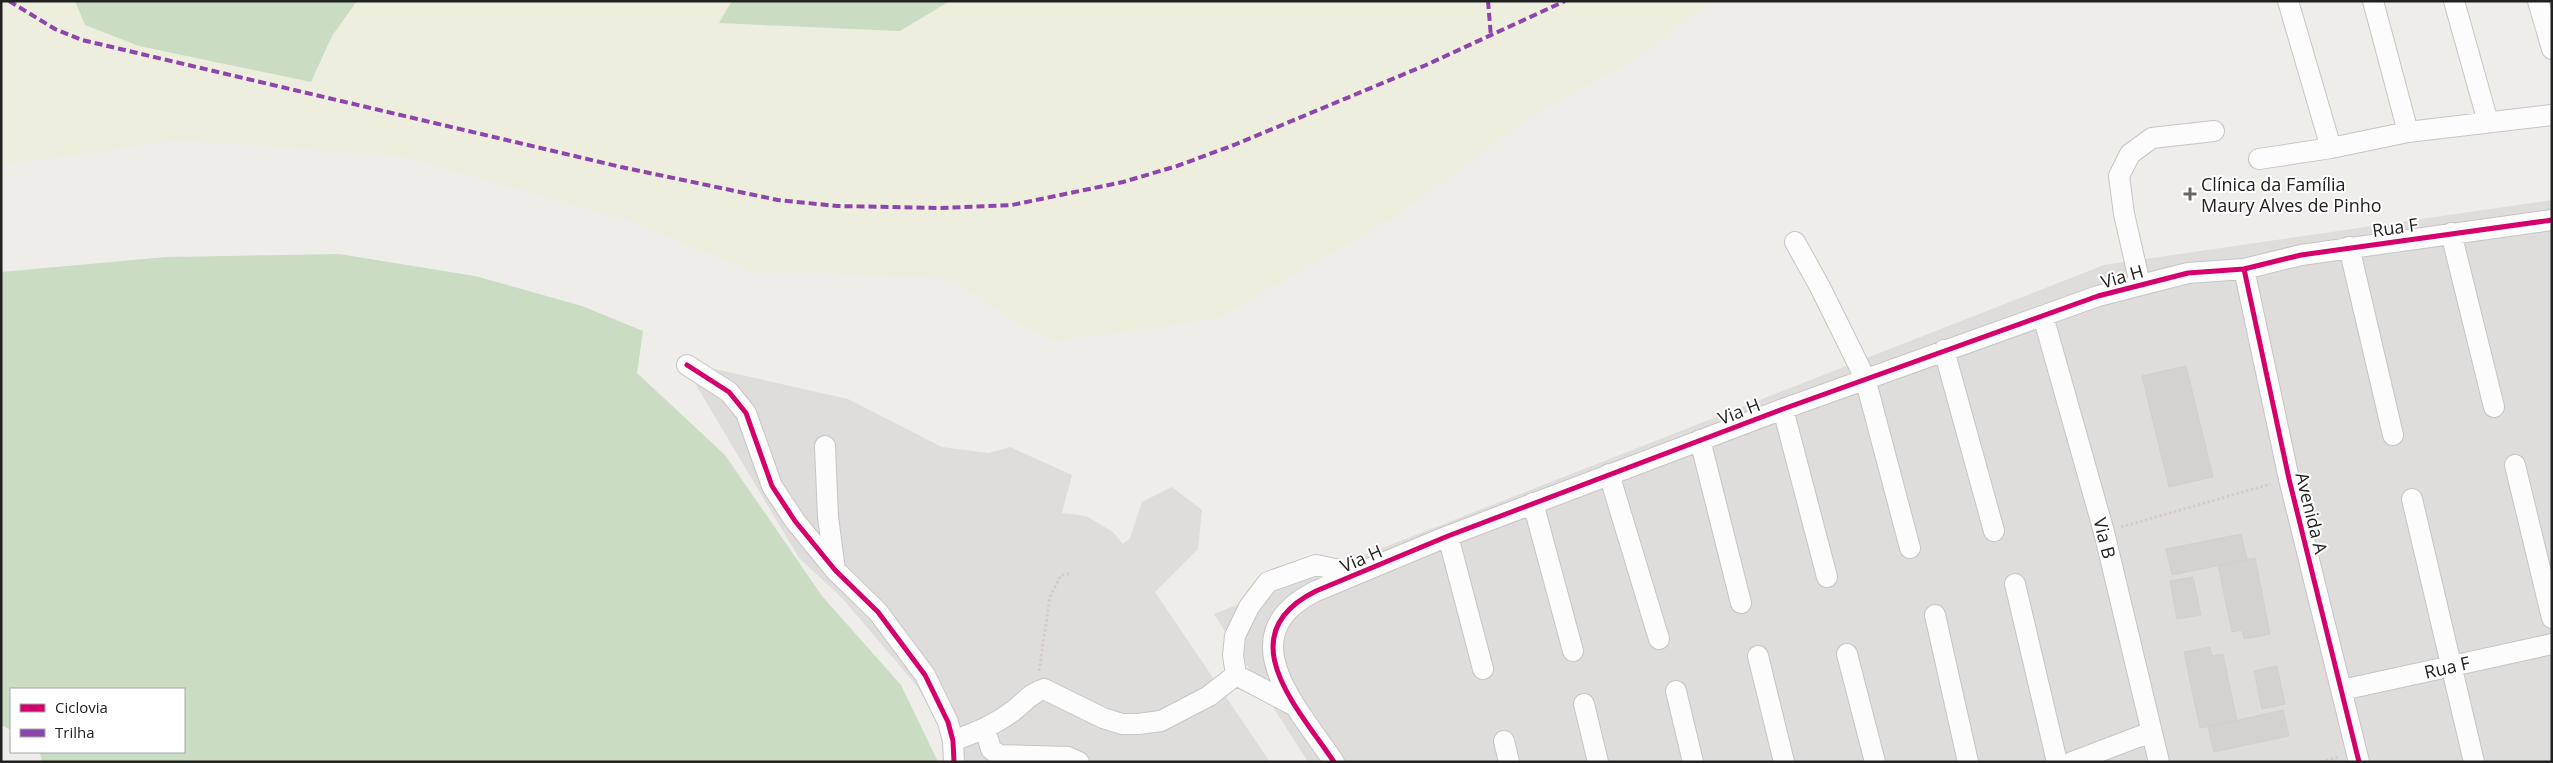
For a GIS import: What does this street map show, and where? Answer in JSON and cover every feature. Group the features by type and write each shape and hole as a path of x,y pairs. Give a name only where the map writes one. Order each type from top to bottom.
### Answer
{"street":[{"path":"2288,1 2331,148"},
{"path":"2373,1 2408,132"},
{"path":"2454,1 2488,122"},
{"path":"2538,1 2552,49"},
{"path":"2259,159 2331,148 2408,132 2552,115"},
{"path":"2140,284 2124,214 2119,176 2130,154 2152,138 2214,132"},
{"name":"Rua F","path":"2244,269 2301,255 2350,247 2552,220"},
{"path":"2451,233 2494,408"},
{"path":"1795,242 1865,378 1910,548"},
{"path":"2350,247 2393,435"},
{"name":"Via H","path":"1297,707 1283,687 1276,669 1272,650 1274,638 1286,610 1300,599 1448,536 1533,503 1944,350 2140,284 2188,273 2244,269"},
{"name":"Avenida A","path":"2244,269 2288,479 2359,762"},
{"name":"Via B","path":"2043,316 2104,532 2159,762"},
{"path":"1944,350 1994,531"},
{"path":"687,366 729,392 746,413 772,486 806,535 835,570 878,612 925,674 940,702 953,741 954,762"},
{"path":"1783,409 1827,576"},
{"path":"1700,440 1741,603"},
{"path":"825,446 828,517 835,570"},
{"path":"2515,465 2552,618"},
{"path":"1610,474 1659,639"},
{"path":"2412,499 2474,762"},
{"path":"1533,503 1573,651"},
{"path":"1448,536 1483,669"},
{"path":"1236,675 1233,655 1235,636 1249,607 1268,582 1316,566 1336,570 1342,580"},
{"path":"2015,584 2057,762"},
{"path":"1935,615 1968,762"},
{"name":"Rua F","path":"2342,690 2552,644"},
{"path":"1847,654 1875,762"},
{"path":"1758,656 1784,762"},
{"path":"953,741 984,729 1013,712 1035,691 1044,689 1103,718 1122,724 1138,724 1161,721 1208,696 1236,675"},
{"path":"1236,675 1297,707 1334,762"},
{"path":"1676,691 1693,762"},
{"path":"1584,704 1598,762"},
{"path":"984,729 992,749 999,755 1068,757 1079,762"},
{"path":"2072,762 2151,732"},
{"path":"1504,741 1509,762"}],"path":[{"path":"2104,532 2288,479"},
{"path":"1035,691 1050,597 1061,575 1069,574"}],"shaded area":[{"path":"2552,200 2552,762 1308,762 1214,614 2104,265"},
{"path":"697,365 848,399 942,447 989,453 1010,447 1072,475 1062,513 1086,516 1113,532 1123,544 1130,538 1142,502 1172,487 1202,510 1198,549 1155,592 1270,762 949,762 949,743 917,686 842,598 799,558 696,385"}],"green space":[{"path":"1,1 75,1 85,25 311,82 332,36 357,1 732,1 720,23 900,31 950,1 1711,1 1641,55 1532,116 1393,218 1216,319 1053,341 1012,319 952,279 874,275 756,273 631,221 400,156 181,140 1,165"},
{"path":"75,1 357,1 332,36 311,82 139,46 85,25"},
{"path":"732,1 950,1 900,31 719,23"},
{"path":"339,254 475,276 582,306 643,331 637,373 725,455 822,596 901,685 938,762 42,762 40,753 185,753 185,688 10,688 10,730 1,725 1,272 166,257"}],"building":[{"path":"2186,366 2213,477 2169,487 2142,376"},
{"path":"2241,534 2247,560 2172,575 2166,549"},
{"path":"2255,558 2270,634 2244,639 2242,630 2232,632 2218,565"},
{"path":"2193,577 2201,615 2177,619 2170,581"},
{"path":"2210,647 2212,656 2223,654 2237,721 2200,728 2184,652"},
{"path":"2277,666 2285,704 2262,709 2254,671"},
{"path":"2283,710 2289,736 2214,752 2208,727"}],"marked path":[{"path":"9,1 55,29 82,40 621,167 778,200 837,206 941,208 1012,205 1123,182 1177,166 1234,145 1426,65 1565,1"},
{"path":"1488,1 1491,37"}],"cycle path":[{"path":"1334,762 1289,696 1278,673 1273,650 1276,629 1290,609 1316,591 1448,536 1783,409 2098,296 2188,273 2244,269 2301,255 2552,220"},
{"path":"2244,269 2289,479 2359,762"},
{"path":"687,365 729,392 746,413 772,486 795,521 835,570 878,612 925,675 948,722 953,741 954,762"}],"place":[{"name":"Clínica da Família Maury Alves de Pinho","path":"2190,194"}]}
